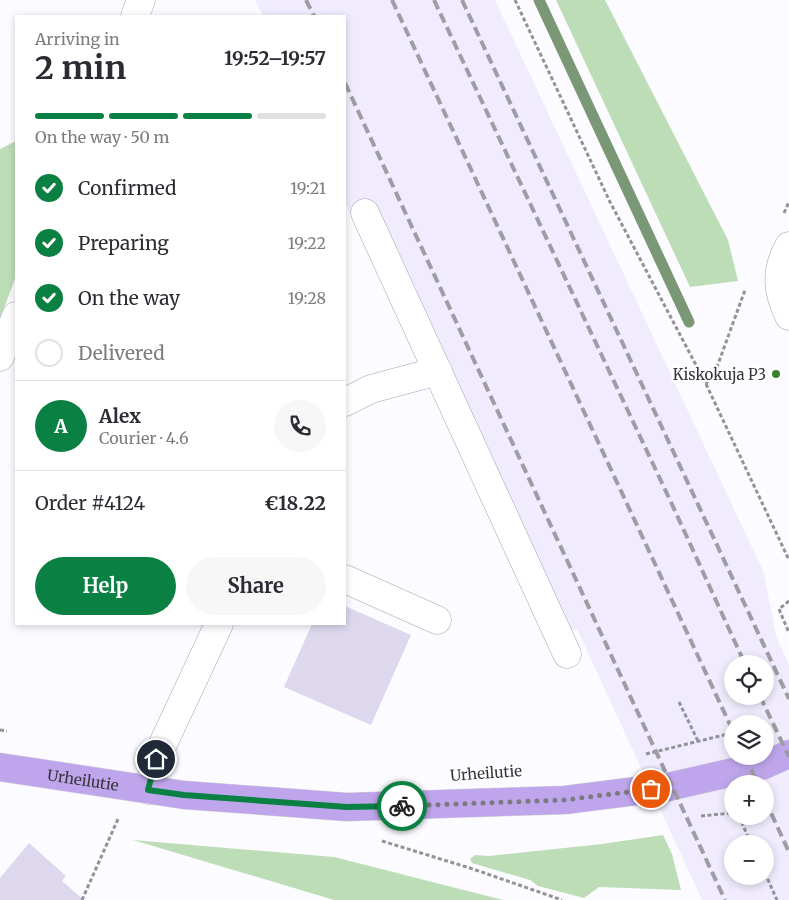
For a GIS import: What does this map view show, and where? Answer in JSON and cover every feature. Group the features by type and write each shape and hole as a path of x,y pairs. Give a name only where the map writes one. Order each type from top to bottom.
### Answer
{"main road":[{"name":"Urheilutie","path":"0,767 184,795 347,807 565,800 668,787 764,765 789,754"}],"street":[{"path":"135,15 141,0"},
{"path":"365,212 567,654"},
{"path":"789,246 783,256 778,277 781,300 789,316"},
{"path":"0,357 15,319"},
{"path":"346,402 371,389 438,371"},
{"path":"346,579 437,620"},
{"path":"148,790 156,759 219,625"}],"path":[{"path":"515,0 610,202 709,392 789,560"},
{"path":"789,600 780,609 789,633"},
{"path":"685,720 680,702 698,741"},
{"path":"0,730 12,732"},
{"path":"640,755 724,735"},
{"path":"82,900 118,818"},
{"path":"381,841 562,900"},
{"path":"770,885 777,900"}],"shaded area":[{"path":"255,0 495,0 764,573 776,636 789,665 789,900 702,900 577,629 572,630 372,205 351,215 346,204 346,15 262,15"}],"green space":[{"path":"556,0 605,0 728,240 738,281 690,287"},
{"path":"15,142 15,279 0,319 0,149"},
{"path":"663,835 672,854 681,890 599,887 584,898 538,886 530,880 472,863 470,859 475,855 489,856 602,844"},
{"path":"133,840 334,857 503,900 334,900"}],"building":[{"path":"346,606 411,635 371,725 284,687 312,625 346,625"},
{"path":"29,843 66,876 62,881 84,900 0,900 0,878"}],"waterway":[{"path":"539,0 689,322"}],"railway":[{"path":"306,0 314,15"},
{"path":"392,0 725,715"},
{"path":"434,0 670,500 741,655"},
{"path":"462,0 789,699"},
{"path":"346,85 725,900"},
{"path":"764,705 789,757"},
{"path":"749,765 754,775"},
{"path":"774,820 789,852"}],"way so far":[{"path":"402,806 565,800 651,789"}],"place":[{"name":"Kiskokuja P3","path":"776,374"}],"route":[{"path":"156,759 148,790 184,795 347,807 402,806"}]}
